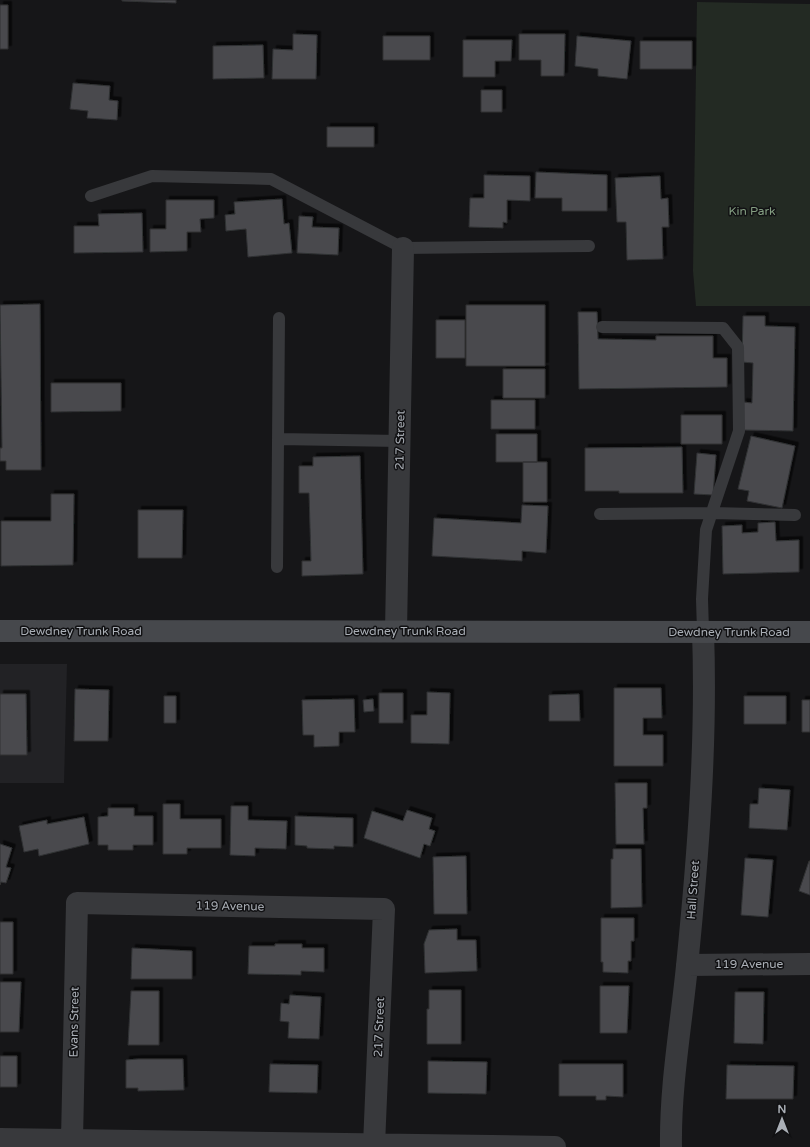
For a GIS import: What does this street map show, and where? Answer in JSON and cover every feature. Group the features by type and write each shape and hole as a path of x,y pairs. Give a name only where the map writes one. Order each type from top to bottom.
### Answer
{"main road":[{"name":"Dewdney Trunk Road","path":"0,631 810,632"}],"street":[{"name":"217 Street","path":"396,631 403,248"},
{"name":"Hall Street","path":"671,1147 671,1118 687,965 702,776 704,667 703,632"},
{"name":"119 Avenue","path":"77,903 384,908"},
{"name":"Evans Street","path":"72,1140 77,903"},
{"name":"217 Street","path":"374,1145 384,908"},
{"name":"119 Avenue","path":"687,965 810,964"},
{"path":"0,1139 555,1147"}],"lane":[{"path":"91,196 152,176 271,179 403,248 589,246"},
{"path":"277,567 279,318"},
{"path":"602,326 723,328 738,347 739,431 706,530 702,599 703,632"},
{"path":"278,439 400,441"},
{"path":"600,514 712,513 795,515"}],"shaded area":[{"path":"0,664 67,664 64,783 0,783"}],"green space":[{"name":"Kin Park","path":"697,2 810,4 810,306 696,306 693,271"}],"building":[{"path":"176,0 176,3 122,1"},
{"path":"0,5 8,5 8,49 0,49"},
{"path":"293,34 317,35 316,79 272,79 273,49 293,50"},
{"path":"519,34 565,34 564,76 541,76 541,60 519,60"},
{"path":"383,36 430,36 430,60 383,60"},
{"path":"577,36 631,41 627,79 598,76 598,69 575,66"},
{"path":"463,40 512,40 511,61 495,61 495,77 463,77"},
{"path":"640,41 692,41 692,69 640,69"},
{"path":"263,45 264,78 213,79 213,46"},
{"path":"73,83 110,86 109,100 118,101 117,120 87,118 88,111 70,109"},
{"path":"481,90 502,90 502,112 481,112"},
{"path":"327,127 374,127 374,147 327,147"},
{"path":"536,172 607,175 607,211 562,211 562,198 535,198"},
{"path":"484,175 530,176 530,201 507,200 507,223 503,222 503,228 469,227 470,198 484,198"},
{"path":"660,176 661,199 668,198 669,227 662,227 663,259 627,260 626,222 617,222 615,178"},
{"path":"282,199 284,224 289,223 292,253 248,257 246,229 226,231 225,215 235,214 234,202"},
{"path":"166,200 214,200 214,218 200,219 201,232 187,232 187,251 150,252 150,229 166,229"},
{"path":"142,213 143,252 74,253 74,226 99,226 98,214"},
{"path":"299,216 313,217 312,227 339,228 338,255 297,253"},
{"path":"40,304 41,470 6,470 6,461 0,461 0,448 2,448 0,305"},
{"path":"466,305 545,305 545,366 466,366"},
{"path":"578,312 597,312 598,339 656,340 656,336 713,336 713,358 727,358 727,387 579,389"},
{"path":"743,316 765,316 765,326 795,327 793,431 743,430 743,402 752,403 753,363 742,362"},
{"path":"436,320 465,320 465,358 436,358"},
{"path":"503,369 545,369 545,398 503,398"},
{"path":"51,383 121,383 121,411 51,412"},
{"path":"491,400 535,400 535,429 491,429"},
{"path":"681,415 722,415 722,444 681,444"},
{"path":"496,434 537,434 537,462 496,462"},
{"path":"751,436 795,446 782,508 747,501 749,491 738,489"},
{"path":"682,447 683,493 619,493 619,491 585,491 585,448"},
{"path":"697,453 716,455 713,495 694,494"},
{"path":"360,456 363,574 302,576 302,561 311,561 309,493 299,493 299,466 313,466 313,457"},
{"path":"523,462 547,462 547,502 523,502"},
{"path":"51,494 74,494 73,565 1,566 1,521 51,521"},
{"path":"522,505 548,506 546,553 522,551 522,561 432,556 434,518 521,523"},
{"path":"138,510 183,510 182,558 138,558"},
{"path":"775,522 776,541 799,540 799,572 723,574 722,526 742,525 742,533 758,532 758,523"},
{"path":"614,688 661,688 662,718 643,718 643,735 663,735 663,766 614,766"},
{"path":"75,689 109,690 108,741 74,741"},
{"path":"427,692 450,693 449,744 411,743 411,715 427,715"},
{"path":"379,693 403,693 403,723 379,723"},
{"path":"0,694 26,694 27,755 0,755"},
{"path":"579,694 580,721 549,721 549,695"},
{"path":"164,696 176,696 176,723 164,723"},
{"path":"744,696 786,696 786,724 744,724"},
{"path":"354,699 355,732 339,732 339,746 314,747 314,735 303,735 302,700"},
{"path":"373,699 374,711 364,712 363,700"},
{"path":"802,700 810,700 810,732 802,732"},
{"path":"615,783 647,783 647,808 643,808 644,844 616,844"},
{"path":"759,788 790,790 787,830 749,828 750,804 758,804"},
{"path":"163,804 180,804 180,819 221,819 221,848 187,848 187,854 163,854"},
{"path":"231,806 248,806 248,820 287,821 286,849 255,848 255,856 230,855"},
{"path":"108,808 134,808 134,816 153,816 153,845 133,845 133,850 108,850 108,845 98,845 98,817 108,816"},
{"path":"407,810 432,818 429,829 435,831 430,846 424,844 420,858 364,838 372,811 403,821"},
{"path":"295,816 353,818 353,847 334,846 334,849 307,848 307,846 295,845"},
{"path":"84,817 89,844 39,856 38,849 24,852 19,826 47,820 47,824"},
{"path":"0,844 12,848 6,867 11,868 6,883 1,882 0,885"},
{"path":"613,849 641,849 642,907 611,908 611,859 613,859"},
{"path":"466,856 467,914 434,914 433,857"},
{"path":"745,858 773,860 768,917 741,915"},
{"path":"810,861 810,895 799,891"},
{"path":"601,918 634,918 634,941 631,941 631,961 628,961 628,973 603,972 603,962 601,962"},
{"path":"0,922 13,922 13,974 0,974"},
{"path":"457,929 457,940 476,940 477,971 425,973 424,944 429,930"},
{"path":"275,944 302,944 302,948 324,948 324,972 301,971 301,975 248,974 249,946 275,946"},
{"path":"132,948 192,951 192,979 131,979"},
{"path":"0,982 21,982 19,1032 0,1032"},
{"path":"600,986 629,986 627,1033 600,1033"},
{"path":"429,990 461,990 461,1044 427,1044 427,1009 429,1009"},
{"path":"131,991 159,991 159,1045 128,1045"},
{"path":"735,992 764,992 763,1044 734,1043"},
{"path":"290,995 321,997 319,1039 288,1038 289,1022 280,1021 281,1003 289,1004"},
{"path":"0,1056 17,1056 17,1087 0,1087"},
{"path":"183,1059 184,1090 138,1091 138,1088 126,1088 126,1060"},
{"path":"428,1061 487,1062 486,1094 428,1093"},
{"path":"270,1064 318,1065 317,1093 269,1092"},
{"path":"559,1064 623,1064 623,1097 606,1096 606,1100 596,1100 596,1096 559,1096"},
{"path":"727,1065 794,1066 793,1099 726,1099"}]}
